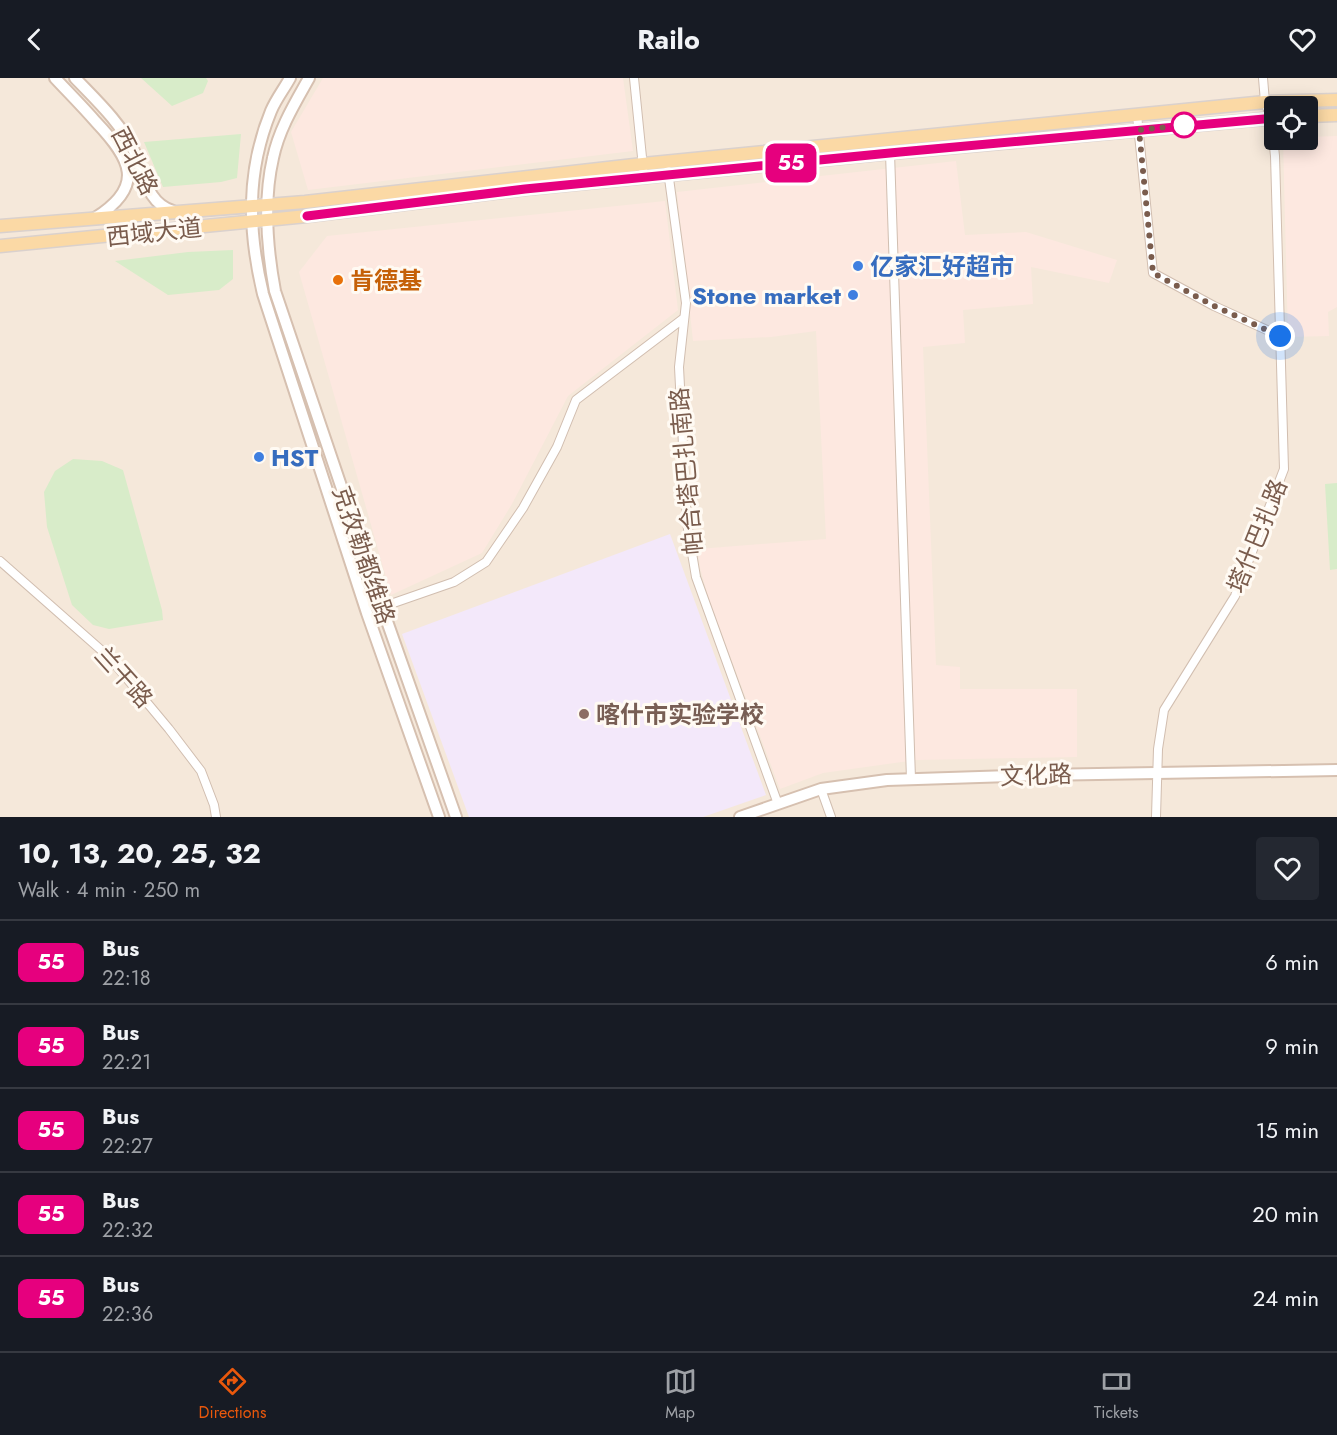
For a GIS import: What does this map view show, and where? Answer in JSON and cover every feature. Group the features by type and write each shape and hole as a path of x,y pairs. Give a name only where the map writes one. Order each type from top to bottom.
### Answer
{"main road":[{"name":"西北路","path":"55,78 115,142 126,163 127,183 122,195 111,208 95,218"},
{"name":"西北路","path":"75,78 122,128 135,152 152,197 158,205 173,211"},
{"name":"克孜勒都维路","path":"290,78 272,110 256,158 251,205 254,257 263,294 367,613 439,817"},
{"name":"克孜勒都维路","path":"309,78 286,120 273,157 268,204 268,255 275,291 456,817"},
{"path":"1318,101 1337,100"},
{"path":"644,171 667,162 1264,102"},
{"path":"1318,116 1337,115"},
{"path":"644,171 669,175 1264,119"},
{"name":"西域大道","path":"0,226 305,202 644,171"},
{"name":"西域大道","path":"0,246 307,216 525,189 644,171"},
{"name":"文化路","path":"740,817 821,789 911,779 1337,770"}],"street":[{"path":"634,78 644,171"},
{"name":"塔什巴扎路","path":"1263,78 1264,96"},
{"path":"1137,115 1153,273 1214,306 1280,336"},
{"name":"塔什巴扎路","path":"1156,817 1157,773 1164,710 1234,596 1284,469 1275,150"},
{"path":"891,153 911,779"},
{"name":"帕合塔巴扎南路","path":"667,162 686,303 679,367 680,409 687,523 696,577 778,804"},
{"path":"382,607 454,582 486,562 523,508 557,447 576,400 684,318"},
{"name":"兰干路","path":"0,561 116,666 201,771 214,805 216,817"},
{"path":"821,789 831,817"}],"shaded area":[{"path":"0,78 1337,78 1337,817 0,817"},
{"path":"323,78 623,78 633,151 308,190 291,132"},
{"path":"1337,136 1337,307 1328,312 1329,336 1288,337 1283,150 1318,150 1318,137"},
{"path":"956,161 965,235 1026,232 1117,260 1109,283 1031,267 1033,304 963,310 965,343 923,347 936,665 960,667 960,689 1077,689 1077,757 916,760 823,773 780,789 709,600 700,568 698,549 826,539 816,331 771,337 693,341 677,192"},
{"path":"665,201 678,310 568,396 512,504 482,553 391,595 299,272 327,236"},
{"name":"喀什市实验学校","path":"670,534 766,795 703,817 469,817 402,634"}],"green space":[{"path":"141,78 206,78 208,81 203,93 172,106"},
{"path":"241,134 237,178 221,182 163,187 144,142"},
{"path":"233,250 233,279 219,290 168,295 115,261 188,252"},
{"path":"73,459 102,461 123,470 163,620 109,629 93,625 72,605 47,527 44,492 55,471"},
{"path":"1337,483 1337,569 1330,570 1325,484"}],"bus line":[{"name":"55","path":"307,216 525,189 1264,118"}],"place":[{"name":"亿家汇好超市","path":"858,266"},
{"name":"肯德基","path":"338,280"},
{"name":"Stone market","path":"853,295"},
{"name":"HST","path":"259,457"},
{"name":"喀什市实验学校","path":"584,714"}],"route":[{"path":"1184,125 1139,130 1153,273 1214,306 1280,336"}]}
